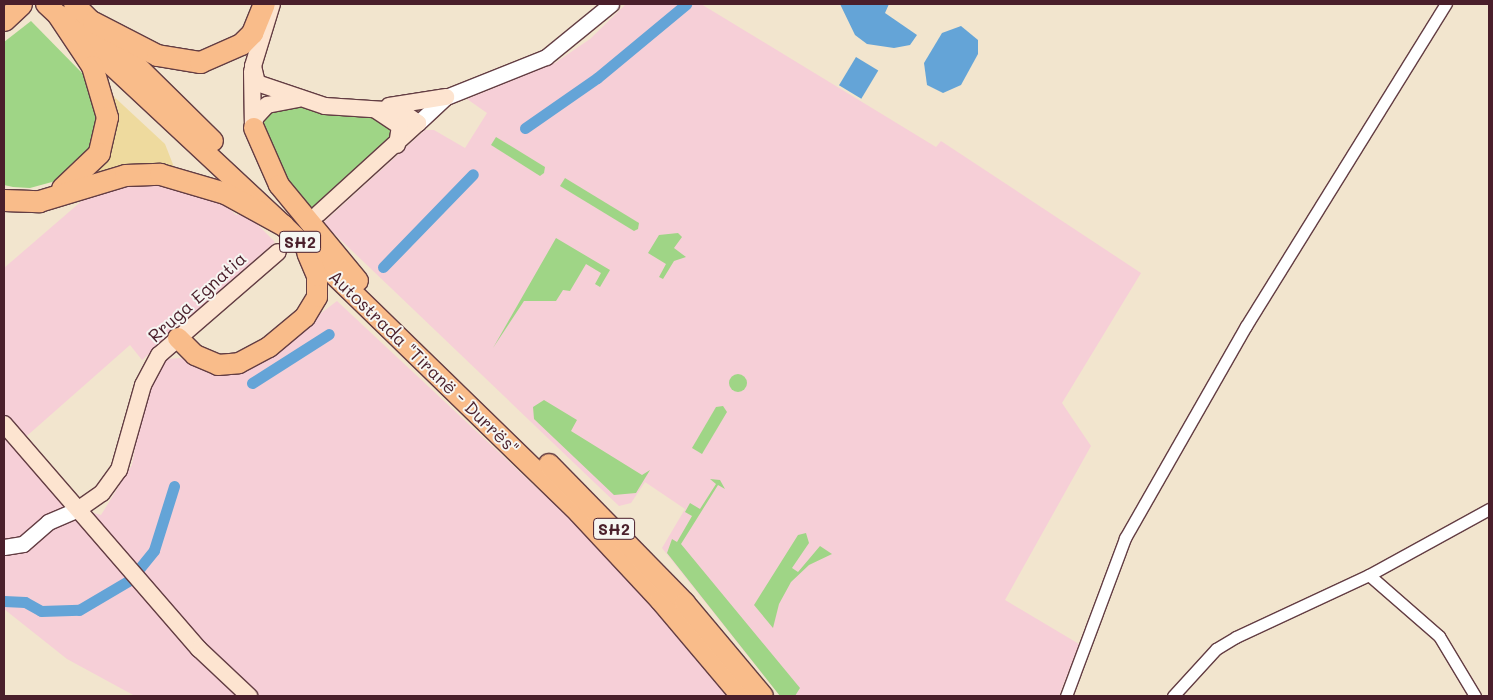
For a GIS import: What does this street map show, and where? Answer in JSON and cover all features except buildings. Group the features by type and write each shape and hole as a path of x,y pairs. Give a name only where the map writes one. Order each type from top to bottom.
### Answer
{"highway":[{"path":"4,18 21,4"},
{"path":"92,22 157,55 200,62 241,44 252,33 264,4"},
{"path":"4,193 37,196 64,187 89,167 106,135 104,100 92,66 59,8"},
{"name":"Autostrada \"Tiranë - Durrës\"","path":"59,8 92,22 616,531 763,696"},
{"name":"Autostrada \"Tiranë - Durrës\"","path":"59,8 606,540 741,696"},
{"path":"254,128 279,184 358,281"},
{"path":"4,200 39,201 126,175 160,174 225,193 283,225"},
{"path":"178,338 204,361 228,366 247,360 296,326 312,308 318,288 314,269 299,241"}],"main road":[{"path":"254,128 249,95 253,66 272,4"},
{"path":"253,66 257,83 310,102"},
{"path":"361,109 446,97"},
{"path":"254,128 254,118 267,105 294,99 361,109 394,120 400,131 397,145"},
{"path":"318,214 397,145 418,123 401,110 384,106"},
{"name":"Rruga Egnatia","path":"79,509 102,493 119,470 147,374 178,338 278,252"},
{"path":"4,424 215,667 249,696"}],"street":[{"path":"418,123 446,97 546,57 611,4"},
{"path":"1066,696 1125,538 1246,326 1446,4"},
{"path":"4,547 23,544 48,522 79,509"},
{"path":"1173,696 1216,649 1369,575 1489,510"},
{"path":"1369,575 1440,636 1475,696"}],"shaded area":[{"path":"626,4 701,4 936,147 941,141 1141,273 1062,403 1091,446 1005,600 1079,644 1059,696 780,696 662,548 685,509 645,482 631,503 619,506 323,223 425,130 434,130 465,148 487,113 467,99 555,63 590,39"},
{"path":"159,183 218,198 236,215 246,213 275,242 142,360 130,345 20,442 79,509 101,515 132,465 144,397 154,371 168,359 180,358 209,368 291,336 337,301 600,547 701,657 731,696 135,696 67,659 4,609 4,268 84,199 121,186"}],"green space":[{"path":"31,21 83,74 93,89 98,115 93,144 63,179 30,188 4,185 4,42"},
{"path":"299,105 341,116 377,116 391,124 393,136 310,212 300,203 267,143 261,116"},
{"path":"496,137 545,167 544,173 540,176 491,145"},
{"path":"565,178 639,223 638,229 634,231 560,186"},
{"path":"678,233 682,237 674,248 686,257 674,261 663,279 659,277 666,264 648,253 659,235"},
{"path":"556,238 610,270 600,287 595,284 601,273 586,264 570,291 563,290 556,301 524,301 493,348"},
{"path":"738,374 744,377 747,383 744,389 738,392 732,389 729,383 732,377"},
{"path":"544,400 577,420 571,431 642,475 650,470 636,493 614,495 534,419 533,407"},
{"path":"723,406 727,412 702,454 692,448 716,407"},
{"path":"710,479 720,480 725,489 718,485 681,544 800,688 795,696 780,696 667,553 672,539 677,542 692,516 685,512 690,503 700,509 716,484"},
{"path":"806,533 809,543 792,568 798,572 820,546 832,554 809,565 791,582 779,604 773,628 754,605 798,535"}],"sand":[{"path":"110,93 165,144 174,167 87,180"}],"water":[{"path":"840,4 889,4 885,13 917,35 910,45 894,48 867,44 855,35"},
{"path":"961,26 978,40 978,54 961,85 943,93 927,85 924,63 942,33"},
{"path":"856,57 878,70 861,99 839,85"}],"waterway":[{"path":"525,128 597,78 686,4"},
{"path":"383,267 473,174"},
{"path":"252,383 329,334"},
{"path":"4,601 25,602 41,611 79,610 130,580 154,550 174,486"}]}
